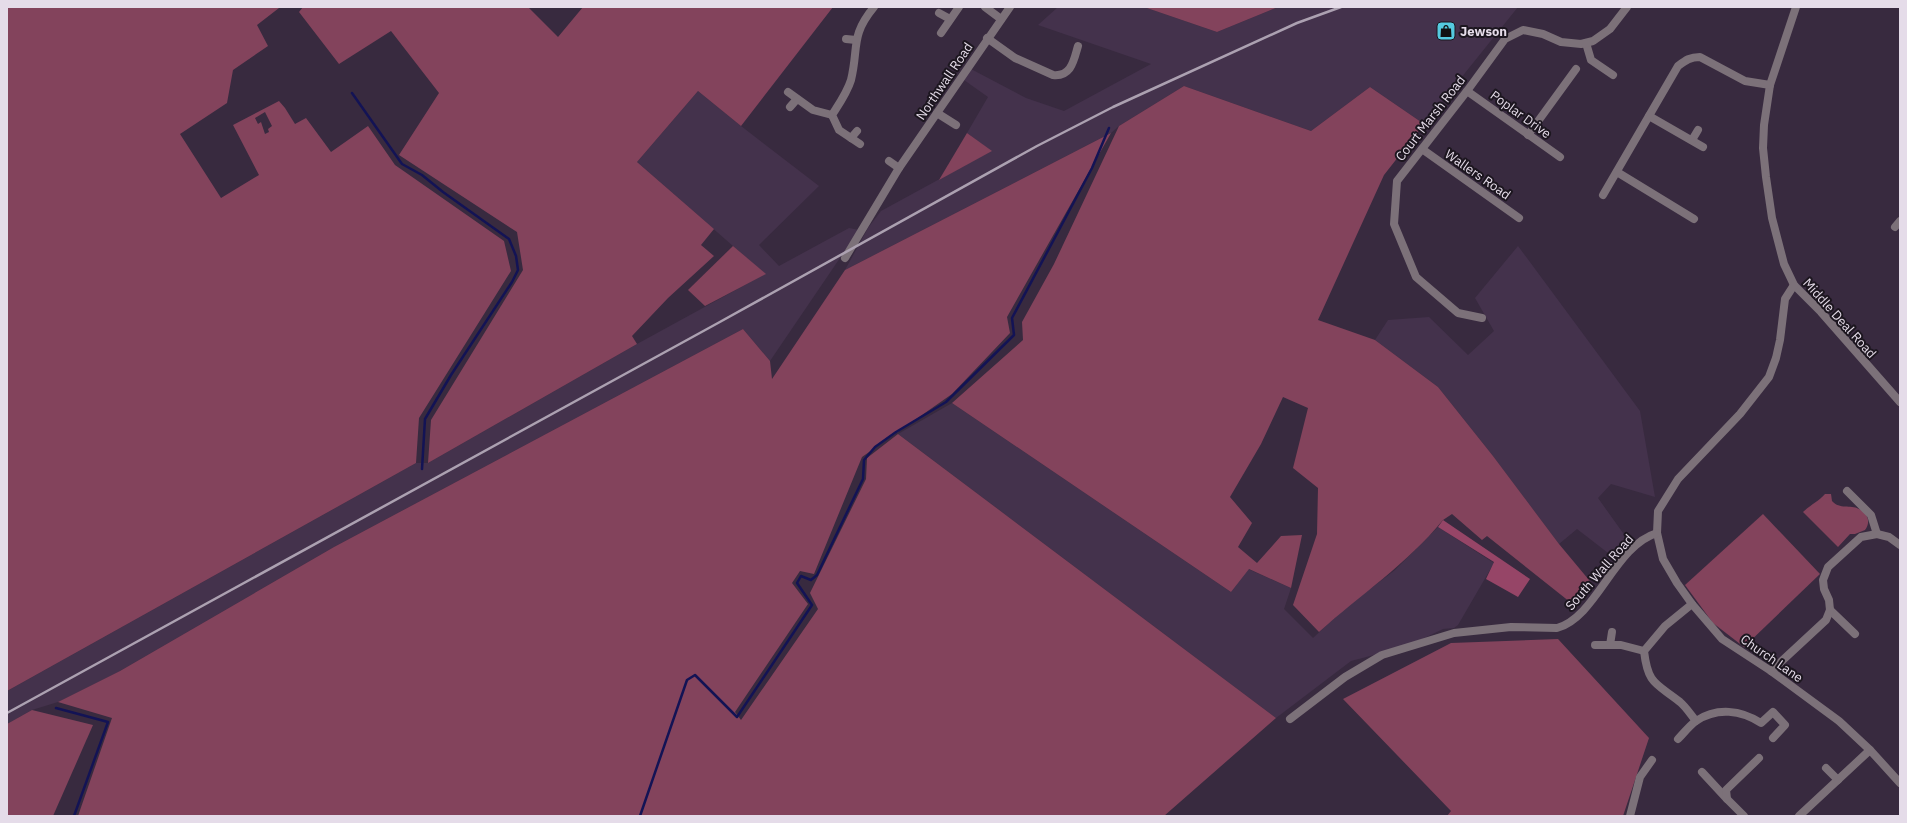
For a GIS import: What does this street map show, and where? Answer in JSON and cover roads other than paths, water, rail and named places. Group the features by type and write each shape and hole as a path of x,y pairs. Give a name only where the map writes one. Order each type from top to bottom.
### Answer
{"street":[{"path":"832,115 845,95 851,80 856,40 864,20 874,7"},
{"path":"941,33 958,7"},
{"path":"985,7 1001,19"},
{"name":"Northwall Road","path":"844,258 899,168 987,38 1010,7"},
{"name":"Court Marsh Road","path":"1482,318 1458,313 1416,277 1394,224 1397,181 1467,91 1505,39 1523,30 1543,34 1561,42 1593,42 1610,29 1628,7"},
{"name":"Middle Deal Road","path":"1796,7 1770,85 1764,125 1763,148 1766,177 1772,218 1784,264 1794,285 1821,312 1900,402"},
{"path":"939,13 950,19"},
{"path":"987,38 1015,58 1059,76 1065,74 1071,68 1078,46"},
{"path":"846,39 856,40"},
{"path":"1586,43 1591,60 1613,75"},
{"path":"1603,195 1678,66 1686,59 1700,57 1745,81 1770,85"},
{"path":"1528,135 1576,68"},
{"name":"Poplar Drive","path":"1467,91 1560,157"},
{"path":"788,92 796,99 814,110 832,115 839,130 860,144"},
{"path":"790,107 796,99"},
{"path":"937,113 956,125"},
{"path":"1649,116 1703,146"},
{"path":"1692,140 1698,130"},
{"path":"852,138 857,131"},
{"name":"Wallers Road","path":"1422,149 1519,218"},
{"path":"889,162 899,168"},
{"path":"1617,172 1694,219"},
{"path":"1656,533 1658,511 1678,479 1740,414 1769,377 1776,358 1780,340 1785,299 1794,285"},
{"path":"1847,491 1872,516 1877,534"},
{"name":"Church Lane","path":"1656,533 1663,559 1692,604 1722,639 1771,671 1839,722 1898,777"},
{"name":"South Wall Road","path":"1290,719 1345,677 1382,655 1454,633 1494,628 1557,628 1567,625 1576,619 1598,589 1638,542 1647,536 1656,533"},
{"path":"1771,671 1826,620 1830,610 1829,600 1824,589 1823,580 1828,567 1861,537 1877,534 1889,537 1900,545"},
{"path":"1644,651 1665,626 1692,604"},
{"path":"1830,610 1855,634"},
{"path":"1610,645 1612,632"},
{"path":"1595,645 1621,645 1644,651"},
{"path":"1644,651 1650,677 1656,685 1682,704 1696,721"},
{"path":"1678,739 1696,721 1722,711 1751,716 1761,723 1773,712 1786,724 1773,738"},
{"path":"1799,816 1870,750"},
{"path":"1727,799 1726,790 1759,758"},
{"path":"1630,816 1640,777 1652,760"},
{"path":"1826,768 1838,780"},
{"path":"1702,772 1744,816"}],"waterway":[{"path":"352,93 402,164 422,175 443,192 509,239 516,256 518,270 512,282 451,375 425,419 422,469"},
{"path":"640,816 687,680 695,675 737,717 812,605 797,583 801,576 811,580 817,575 863,479 864,460 875,447 896,432 946,402 1014,335 1012,318 1092,168 1109,128"},
{"path":"56,708 108,722 74,816"}],"railway":[{"path":"7,713 718,323 1037,146 1113,107 1297,23 1341,7"}],"place":[{"name":"Jewson","path":"1446,31"}]}
